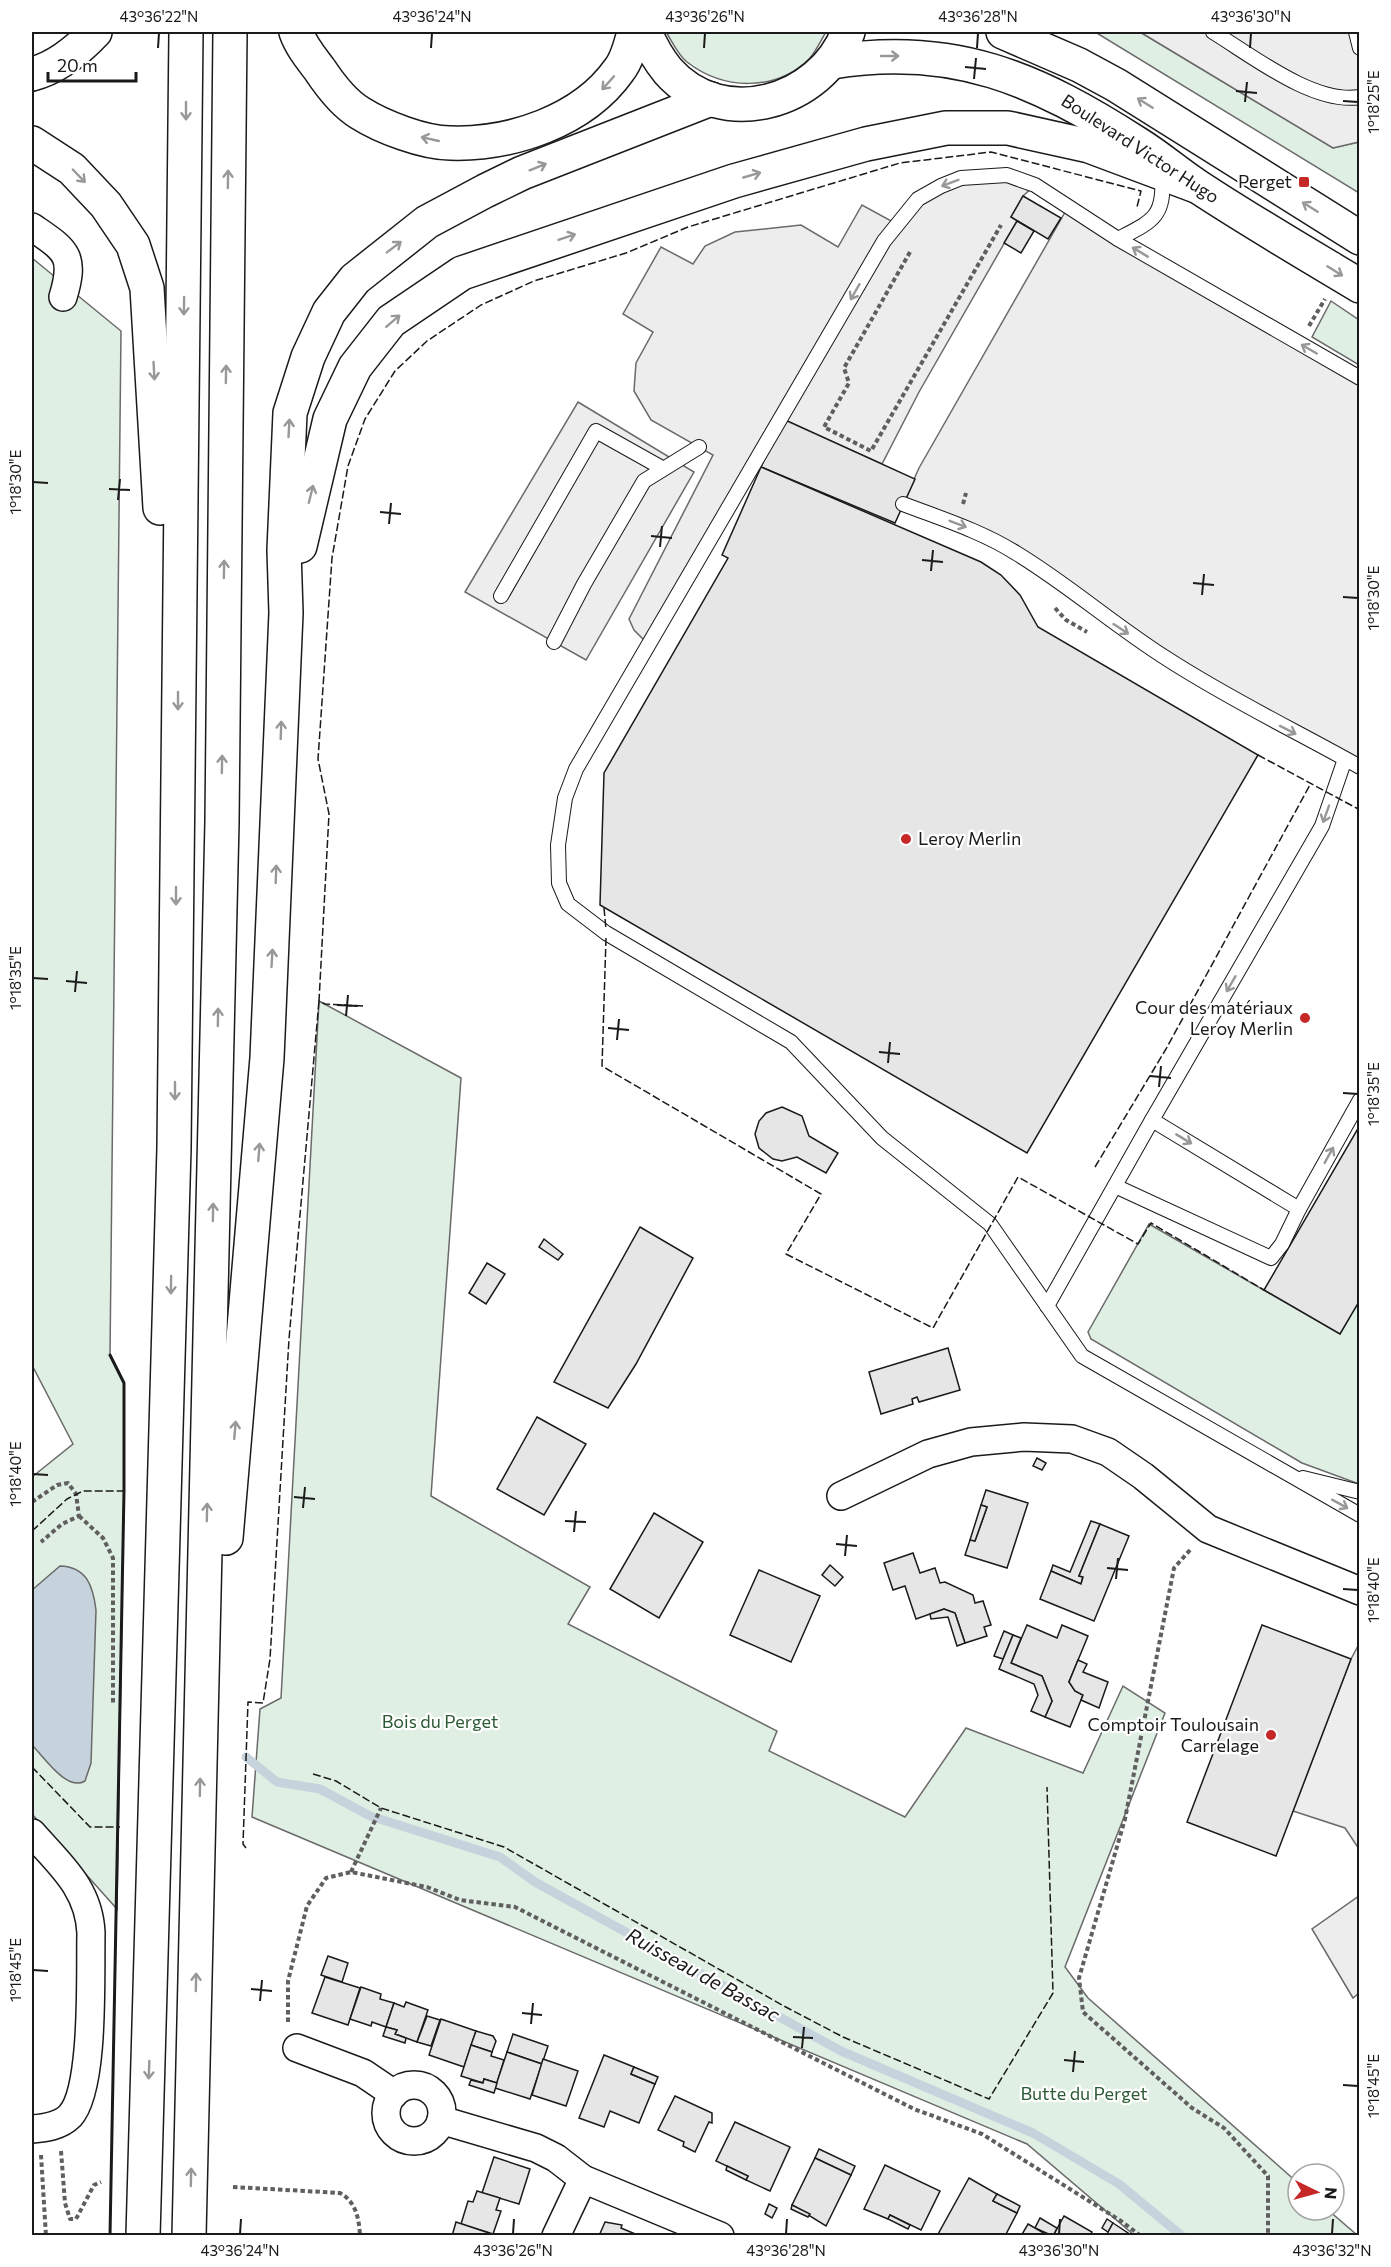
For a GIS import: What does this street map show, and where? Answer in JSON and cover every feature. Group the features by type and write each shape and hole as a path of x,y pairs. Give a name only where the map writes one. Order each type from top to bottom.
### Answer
{"main road":[{"path":"32,74 46,70 82,45 95,32"},
{"path":"143,2235 174,1148 186,32"},
{"path":"189,2235 222,822 230,32"},
{"path":"296,32 300,43 327,81 359,113 403,133 449,144 494,140 536,130 571,114 597,95 621,69 634,32"},
{"path":"645,32 654,52 669,72 689,88 711,99 737,104 764,103 790,95 806,86 832,62 848,32"},
{"path":"1003,32 1061,56 1116,85 1359,238"},
{"name":"Boulevard Victor Hugo","path":"832,62 872,56 916,56 1000,71 1057,95 1160,165 1359,286"},
{"path":"202,1739 225,1558 267,1058 286,613 284,550 290,413 308,357 329,312 355,279 427,222 522,173 711,99"},
{"path":"286,613 305,520 330,418 355,367 391,321 462,273 734,181 866,144 946,129 1008,129 1089,146 1160,165"},
{"path":"32,143 72,169 106,205 133,245 147,288 153,362 161,563 178,642"}],"street":[{"path":"32,227 64,249 68,256 68,280 63,297"},
{"path":"841,1496 928,1454 971,1442 1024,1437 1072,1439 1107,1452 1143,1476 1208,1529 1359,1591"},
{"path":"32,1833 84,1895 90,1919 86,2077 77,2107 44,2127"},
{"path":"297,2048 363,2073 394,2094"},
{"path":"404,2087 425,2087 435,2093 441,2103 441,2121 434,2134 425,2140 414,2142 404,2140 394,2133 388,2124 388,2102 404,2087"},
{"path":"441,2121 536,2148 556,2158 583,2179 720,2235"},
{"path":"556,2235 583,2179"}],"lane":[{"path":"1213,32 1297,82 1326,95 1349,99 1359,97"},
{"path":"1356,32 1359,48"},
{"path":"1118,239 1157,216 1162,205 1160,165"},
{"path":"1359,378 1118,239 1035,185 1007,175 961,178 940,186 918,199 884,241 576,769 565,798 558,844 559,883 568,904 606,933 791,1042 882,1138 990,1224 1082,1356 1359,1515"},
{"path":"501,596 596,431 662,468"},
{"path":"554,642 584,584 644,481 699,447"},
{"path":"903,504 959,524 1015,552 1056,578 1108,621 1167,659 1225,695 1359,767"},
{"path":"1047,1306 1322,826 1345,759"},
{"path":"1114,1186 1271,1258 1282,1244 1359,1100"},
{"path":"1152,1120 1299,1209"},
{"path":"1283,1473 1359,1492"}],"path":[{"path":"910,252 843,368 849,383 824,427 871,451 1000,225"},
{"path":"1299,343 1328,294"},
{"path":"32,1502 57,1485 68,1483 76,1494 79,1516 103,1538 113,1558 113,1704"},
{"path":"41,1542 62,1524 79,1516"},
{"path":"1208,1529 1174,1568 1125,1819 1079,1978 1083,2012 1192,2108 1224,2128 1268,2176 1268,2235"},
{"path":"351,1872 381,1808"},
{"path":"297,2048 288,2030 288,1981 307,1906 326,1878 351,1872 427,1887 460,1900 515,1907 914,2109 982,2134 1112,2214 1141,2235"},
{"path":"44,2127 63,2188 66,2214 70,2219 76,2219 94,2185 101,2182"},
{"path":"44,2127 46,2235"},
{"path":"233,2187 340,2193 352,2203 359,2222 360,2235"}],"green space":[{"path":"666,32 826,32 812,56 795,70 765,82 749,83 716,78 701,71 684,59"},
{"path":"1095,32 1140,32 1333,148 1359,142 1359,193"},
{"path":"32,258 121,331 110,1355 124,1383 117,1909 32,1814 32,1477 73,1444 32,1365"},
{"path":"1331,301 1359,320 1359,365 1312,337"},
{"name":"Bois du Perget","path":"319,1001 461,1078 431,1496 590,1587 568,1624 777,1731 769,1751 905,1817 966,1728 1083,1773 1123,1686 1165,1713 1065,1967 1088,1998 1286,2172 1286,2222 1342,2222 1357,2235 1134,2235 1027,2144 252,1817 260,1709 281,1698"},
{"path":"1149,1224 1340,1334 1359,1300 1359,1484 1302,1463 1091,1339 1088,1332"}],"shaded area":[{"path":"1140,32 1359,32 1359,142 1333,148"},
{"path":"1007,175 1035,185 1023,196 1011,217 1017,221 919,392 882,464 782,419 649,645 634,630 629,619 713,455 651,420 634,391 636,363 653,332 623,314 661,247 693,264 705,246 735,232 801,225 838,247 862,205 891,221 902,217 941,186"},
{"path":"1068,207 1359,378 1359,767 1285,729 1056,578 903,504 919,468"},
{"path":"578,402 694,472 586,660 465,592"},
{"path":"60,1566 77,1570 87,1579 93,1593 96,1610 91,1763 85,1781 78,1783 63,1778 32,1745 32,1590"},
{"path":"1359,1644 1359,1849 1345,1828 1293,1811 1351,1659"},
{"path":"1359,1896 1359,1993 1353,1998 1312,1929"}],"building":[{"path":"1023,196 1061,218 1048,239 1011,217"},
{"path":"1017,221 1034,231 1021,253 1004,243"},
{"path":"783,419 915,479 895,523 761,467"},
{"name":"Leroy Merlin","path":"761,467 981,562 1001,575 1020,595 1038,627 1258,755 1027,1153 600,905 604,773 728,558 722,555"},
{"path":"782,1107 802,1116 809,1136 838,1153 826,1173 797,1157 782,1161 773,1159 759,1148 755,1134 759,1121 766,1113"},
{"path":"1360,1125 1360,1300 1340,1334 1264,1290"},
{"path":"640,1227 693,1258 636,1364 608,1408 554,1382"},
{"path":"544,1239 563,1254 558,1260 539,1247"},
{"path":"487,1263 505,1274 486,1304 469,1293"},
{"path":"948,1348 960,1390 919,1402 917,1397 912,1399 913,1404 881,1414 869,1372"},
{"path":"537,1417 586,1444 544,1515 497,1489"},
{"path":"1037,1458 1046,1463 1042,1470 1033,1466"},
{"path":"986,1490 1028,1503 1007,1568 965,1555 970,1540 975,1541 987,1507 981,1505"},
{"path":"981,1505 987,1507 975,1541 970,1540"},
{"path":"654,1513 703,1542 659,1618 610,1589"},
{"path":"1091,1521 1100,1524 1079,1576 1083,1577 1081,1584 1051,1571 1053,1565 1070,1572"},
{"path":"1100,1524 1129,1536 1094,1621 1040,1599 1051,1571 1081,1584 1083,1577 1079,1576"},
{"path":"913,1553 920,1573 935,1568 940,1583 945,1582 973,1595 975,1603 983,1601 991,1625 984,1627 987,1636 965,1643 955,1613 944,1609 916,1619 905,1586 893,1590 884,1563"},
{"path":"830,1565 843,1577 835,1586 822,1575"},
{"path":"759,1570 820,1596 791,1662 730,1635"},
{"path":"944,1609 955,1613 965,1643 957,1646 948,1617 931,1619 930,1614"},
{"path":"1027,1625 1057,1638 1062,1625 1088,1636 1069,1682 1075,1691 1083,1695 1070,1727 1045,1717 1052,1701 1042,1676 1011,1663"},
{"name":"Comptoir Toulousain Carrelage","path":"1262,1625 1351,1659 1276,1856 1187,1822"},
{"path":"1004,1631 1013,1635 1003,1659 994,1656"},
{"path":"1013,1635 1021,1638 1011,1663 1042,1676 1052,1701 1045,1717 1031,1711 1038,1695 1034,1684 999,1669"},
{"path":"1078,1660 1087,1664 1083,1672 1108,1682 1099,1708 1081,1700 1083,1695 1075,1691 1069,1682"},
{"path":"328,1956 348,1963 342,1982 321,1975"},
{"path":"325,1977 360,1988 348,2025 312,2013"},
{"path":"361,1987 381,1994 380,1999 394,2003 386,2027 372,2022 371,2026 350,2019"},
{"path":"406,2002 428,2010 417,2042 395,2034 397,2030 386,2027 394,2003 404,2007"},
{"path":"427,2016 440,2020 431,2046 417,2042"},
{"path":"441,2019 476,2031 464,2067 429,2055"},
{"path":"386,2027 397,2030 395,2034 406,2038 405,2043 383,2036"},
{"path":"476,2031 493,2036 496,2041 492,2052 471,2045"},
{"path":"513,2034 548,2046 542,2064 507,2052"},
{"path":"471,2045 492,2052 491,2056 504,2060 497,2083 484,2079 483,2083 461,2076"},
{"path":"507,2052 542,2064 530,2099 495,2088"},
{"path":"604,2055 634,2067 631,2074 655,2084 639,2123 610,2111 604,2127 579,2118"},
{"path":"543,2059 578,2071 566,2106 532,2095"},
{"path":"634,2067 658,2077 655,2084 631,2074"},
{"path":"484,2079 497,2083 494,2093 469,2085 471,2080 483,2083"},
{"path":"675,2096 712,2113 712,2123 709,2122 695,2152 683,2146 684,2142 658,2130"},
{"path":"735,2122 790,2147 770,2191 746,2180 748,2176 716,2161"},
{"path":"819,2149 855,2166 851,2175 815,2158"},
{"path":"494,2157 530,2169 519,2204 482,2193"},
{"path":"815,2158 851,2175 826,2226 792,2205"},
{"path":"885,2165 940,2191 921,2230 890,2215 888,2219 864,2209"},
{"path":"727,2166 748,2176 746,2180 726,2170"},
{"path":"969,2178 997,2194 993,2201 1017,2213 1005,2236 937,2236"},
{"path":"477,2191 500,2198 496,2210 501,2211 493,2234 461,2224 468,2201 473,2202"},
{"path":"997,2194 1020,2206 1017,2213 993,2201"},
{"path":"769,2204 777,2208 772,2218 765,2214"},
{"path":"792,2205 810,2214 808,2217 791,2209"},
{"path":"890,2215 910,2225 908,2229 888,2219"},
{"path":"1064,2216 1092,2232 1090,2236 1053,2236"},
{"path":"1040,2218 1057,2228 1053,2236 1035,2228"},
{"path":"1107,2219 1113,2223 1108,2232 1102,2228"},
{"path":"456,2222 489,2233 488,2236 452,2236"},
{"path":"605,2222 622,2225 621,2228 640,2236 599,2236"},
{"path":"1113,2223 1128,2233 1126,2236 1107,2234"},
{"path":"1028,2224 1049,2236 1021,2236"}],"waterway":[{"name":"Ruisseau de Bassac","path":"246,1757 277,1782 320,1789 370,1816 500,1857 535,1882 841,2051 1033,2133 1119,2184 1182,2236"}],"fence":[{"path":"363,1006 325,1004 319,1001 329,814 318,759 332,558 348,466 365,419 395,371 427,341 481,305 534,281 626,253 688,227 900,163 991,152 1141,191 1137,207"},
{"path":"1258,755 1360,810"},
{"path":"1095,1167 1166,1049 1311,783"},
{"path":"604,908 606,929"},
{"path":"606,938 602,1066 821,1194 786,1254 933,1328 1018,1177 1138,1244 1151,1223 1264,1290"},
{"path":"246,1848 243,1844 248,1702 263,1703 270,1659 289,1339 319,1001"},
{"path":"32,1531 67,1499 83,1491 124,1491"},
{"path":"32,1767 90,1827 120,1827"},
{"path":"313,1774 336,1781 381,1808 504,1847 782,2005 843,2037 989,2099 1053,1993 1047,1787"}],"wall":[{"path":"110,1355 124,1383 124,1491 110,2236"}],"place":[{"name":"Perget","path":"1304,182"},
{"name":"Leroy Merlin","path":"906,839"},
{"name":"Cour des matériaux Leroy Merlin","path":"1305,1018"},
{"name":"Comptoir Toulousain Carrelage","path":"1271,1735"}],"park label":[{"name":"Butte du Perget","path":"1084,2094"}]}
